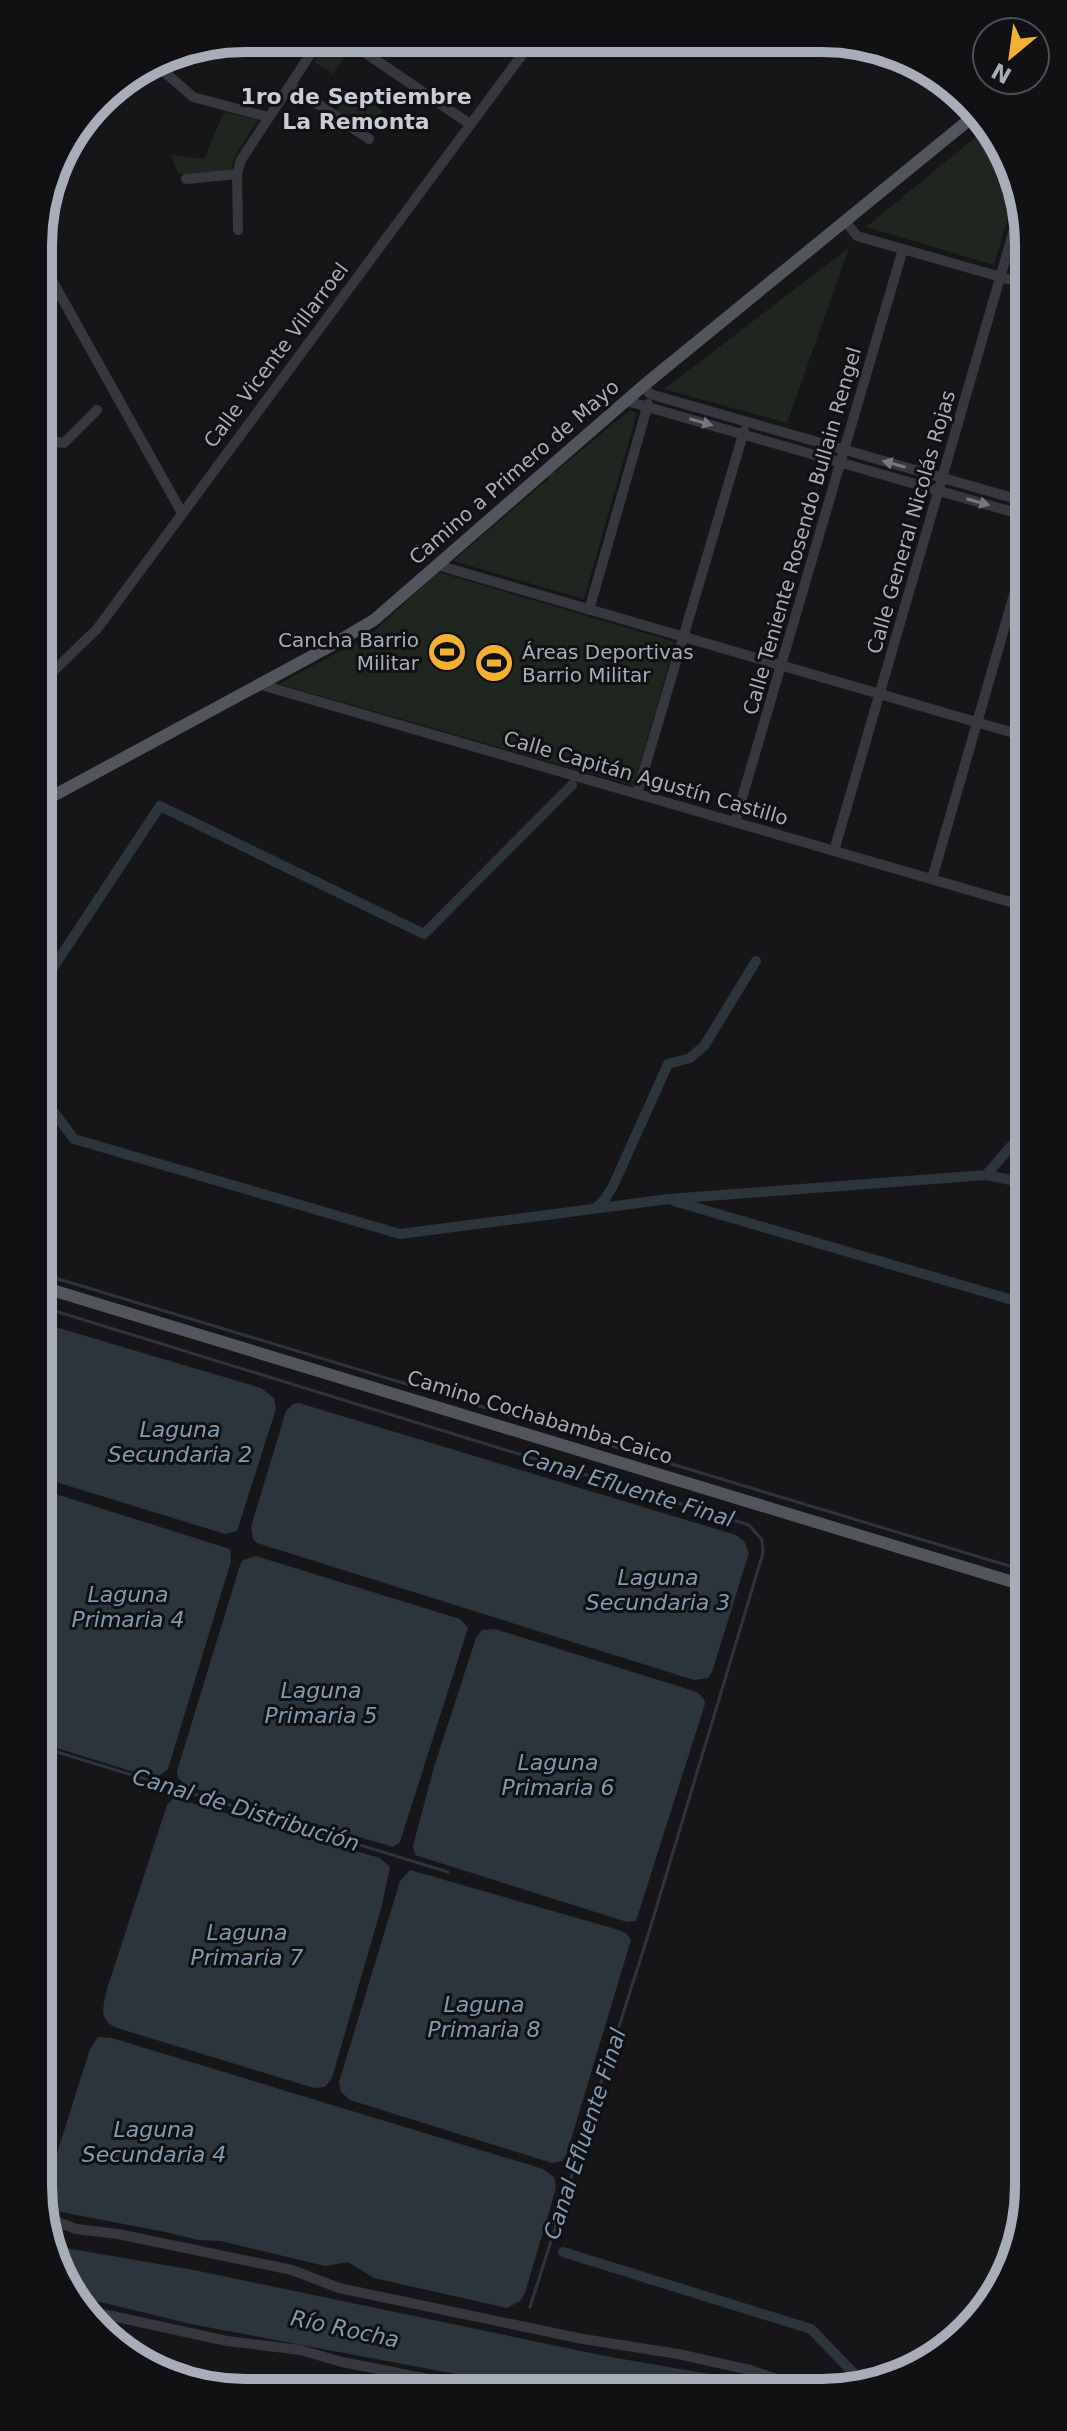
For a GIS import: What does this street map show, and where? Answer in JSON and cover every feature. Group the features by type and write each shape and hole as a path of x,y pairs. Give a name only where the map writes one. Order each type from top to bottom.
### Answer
{"main road":[{"name":"Camino a Primero de Mayo","path":"52,796 374,620 627,401 647,390 969,120"},
{"name":"Camino Cochabamba-Caico","path":"52,1290 1015,1583"}],"street":[{"path":"238,230 237,174 241,160 312,52"},
{"path":"364,52 470,124"},
{"name":"Calle Vicente Villarroel","path":"52,672 97,629 524,52"},
{"path":"163,70 193,97 268,117"},
{"path":"290,85 369,139"},
{"path":"186,179 237,174"},
{"path":"845,221 857,236 1015,281"},
{"name":"Calle General Nicolás Rojas","path":"834,851 1014,231"},
{"name":"Calle Teniente Rosendo Bullain Rengel","path":"735,822 903,249"},
{"path":"52,280 182,513"},
{"path":"589,610 647,407 647,390 1015,499"},
{"path":"627,401 1015,513"},
{"path":"52,442 64,443 97,410"},
{"path":"637,794 747,422"},
{"path":"437,565 1015,733"},
{"path":"932,879 1015,590"},
{"name":"Calle Capitán Agustín Castillo","path":"258,684 1015,903"},
{"path":"56,2221 76,2229 118,2234 292,2270 339,2288 583,2339 678,2354 777,2379"},
{"path":"100,2313 227,2341 300,2350 342,2362 429,2379"}],"shaded area":[{"path":"321,52 348,52 333,74 314,62"},
{"path":"352,89 383,111 368,133 336,111"},
{"path":"224,112 258,120 236,154 230,170 178,174 171,155 204,159"},
{"path":"979,134 1000,171 1011,208 994,265 866,227"},
{"path":"849,248 787,423 664,389"},
{"name":"Áreas Deportivas Barrio Militar","path":"630,410 637,413 584,599 453,561 548,479 550,471 555,472"},
{"name":"Áreas Deportivas Barrio Militar","path":"438,572 675,642 634,786 279,684 370,635"}],"water":[{"name":"Laguna Secundaria 2","path":"52,1326 261,1388 274,1398 276,1409 237,1531 225,1534 52,1481"},
{"name":"Laguna Secundaria 3","path":"299,1403 736,1535 744,1541 749,1553 712,1672 708,1678 694,1680 257,1543 251,1527 286,1411"},
{"name":"Laguna Primaria 4","path":"52,1493 230,1549 231,1561 168,1769 153,1778 52,1746"},
{"name":"Laguna Primaria 5","path":"256,1556 460,1619 468,1628 400,1842 393,1847 187,1786 178,1778 177,1771 240,1565 243,1560"},
{"name":"Laguna Primaria 6","path":"495,1629 697,1692 704,1699 705,1704 636,1921 627,1922 415,1855 413,1846 434,1767 476,1638 482,1630"},
{"name":"Laguna Primaria 7","path":"174,1798 380,1858 390,1867 332,2078 325,2087 314,2088 117,2028 104,2017 107,1989 167,1805"},
{"name":"Laguna Primaria 8","path":"410,1870 619,1930 631,1940 562,2161 552,2163 350,2100 341,2092 339,2082 400,1881"},
{"name":"Laguna Secundaria 4","path":"98,2037 112,2038 543,2169 554,2177 556,2188 525,2293 520,2301 507,2308 374,2278 348,2262 325,2266 221,2241 198,2240 56,2211 52,2169 90,2049"},
{"name":"Río Rocha","path":"63,2248 194,2270 730,2379 482,2379 191,2324 89,2299"}],"waterway":[{"path":"52,969 160,806 424,934 572,785"},
{"path":"597,1207 613,1186 668,1064 690,1058 704,1046 756,961"},
{"path":"52,1110 74,1139 400,1234 669,1199 986,1175 1015,1181"},
{"path":"986,1175 1015,1142"},
{"path":"674,1201 1015,1301"},
{"path":"52,1277 1015,1568"},
{"name":"Canal Efluente Final","path":"52,1310 749,1525 762,1540 763,1553 649,1932 530,2307"},
{"name":"Canal de Distribución","path":"52,1750 448,1872"},
{"path":"563,2252 811,2329 856,2375"}],"place":[{"name":"Cancha Barrio Militar","path":"447,652"},
{"name":"Áreas Deportivas Barrio Militar","path":"494,663"}],"district":[{"name":"1ro de Septiembre La Remonta","path":"356,108"}]}
